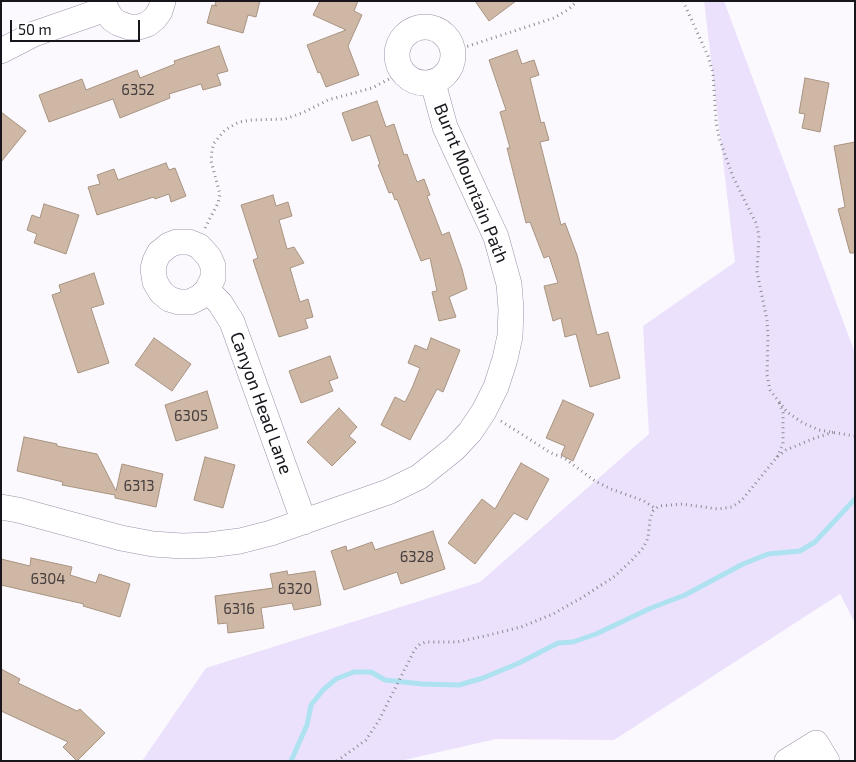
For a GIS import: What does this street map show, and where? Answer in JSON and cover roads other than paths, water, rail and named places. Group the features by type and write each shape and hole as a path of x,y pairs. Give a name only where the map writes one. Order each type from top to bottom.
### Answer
{"street":[{"path":"1,51 34,34 105,5 112,19 118,24 139,27 148,24 155,18 160,11 163,1"},
{"name":"Burnt Mountain Path","path":"427,27 438,30 450,42 453,51 450,69 445,76 433,83 423,84 413,81 404,74 396,58 398,46 408,32 417,28 427,27"},
{"name":"Burnt Mountain Path","path":"1,507 121,538 153,544 209,545 240,541 304,522 388,492 419,477 454,449 470,432 496,387 510,336 510,284 496,236 445,127 433,83"},
{"path":"177,242 189,242 199,246 209,257 212,266 213,278 208,290 190,302 179,302 169,299 154,282 153,269 159,253 177,242"},
{"name":"Canyon Head Lane","path":"208,290 220,303 232,322 304,522"},
{"path":"787,761 816,743 826,761"}],"waterway":[{"path":"291,761 307,725 311,705 323,690 336,679 354,672 371,672 385,680 422,684 459,685 483,678 519,663 558,643 573,642 596,634 651,608 685,595 743,564 768,554 800,551 815,542 855,499"}]}
